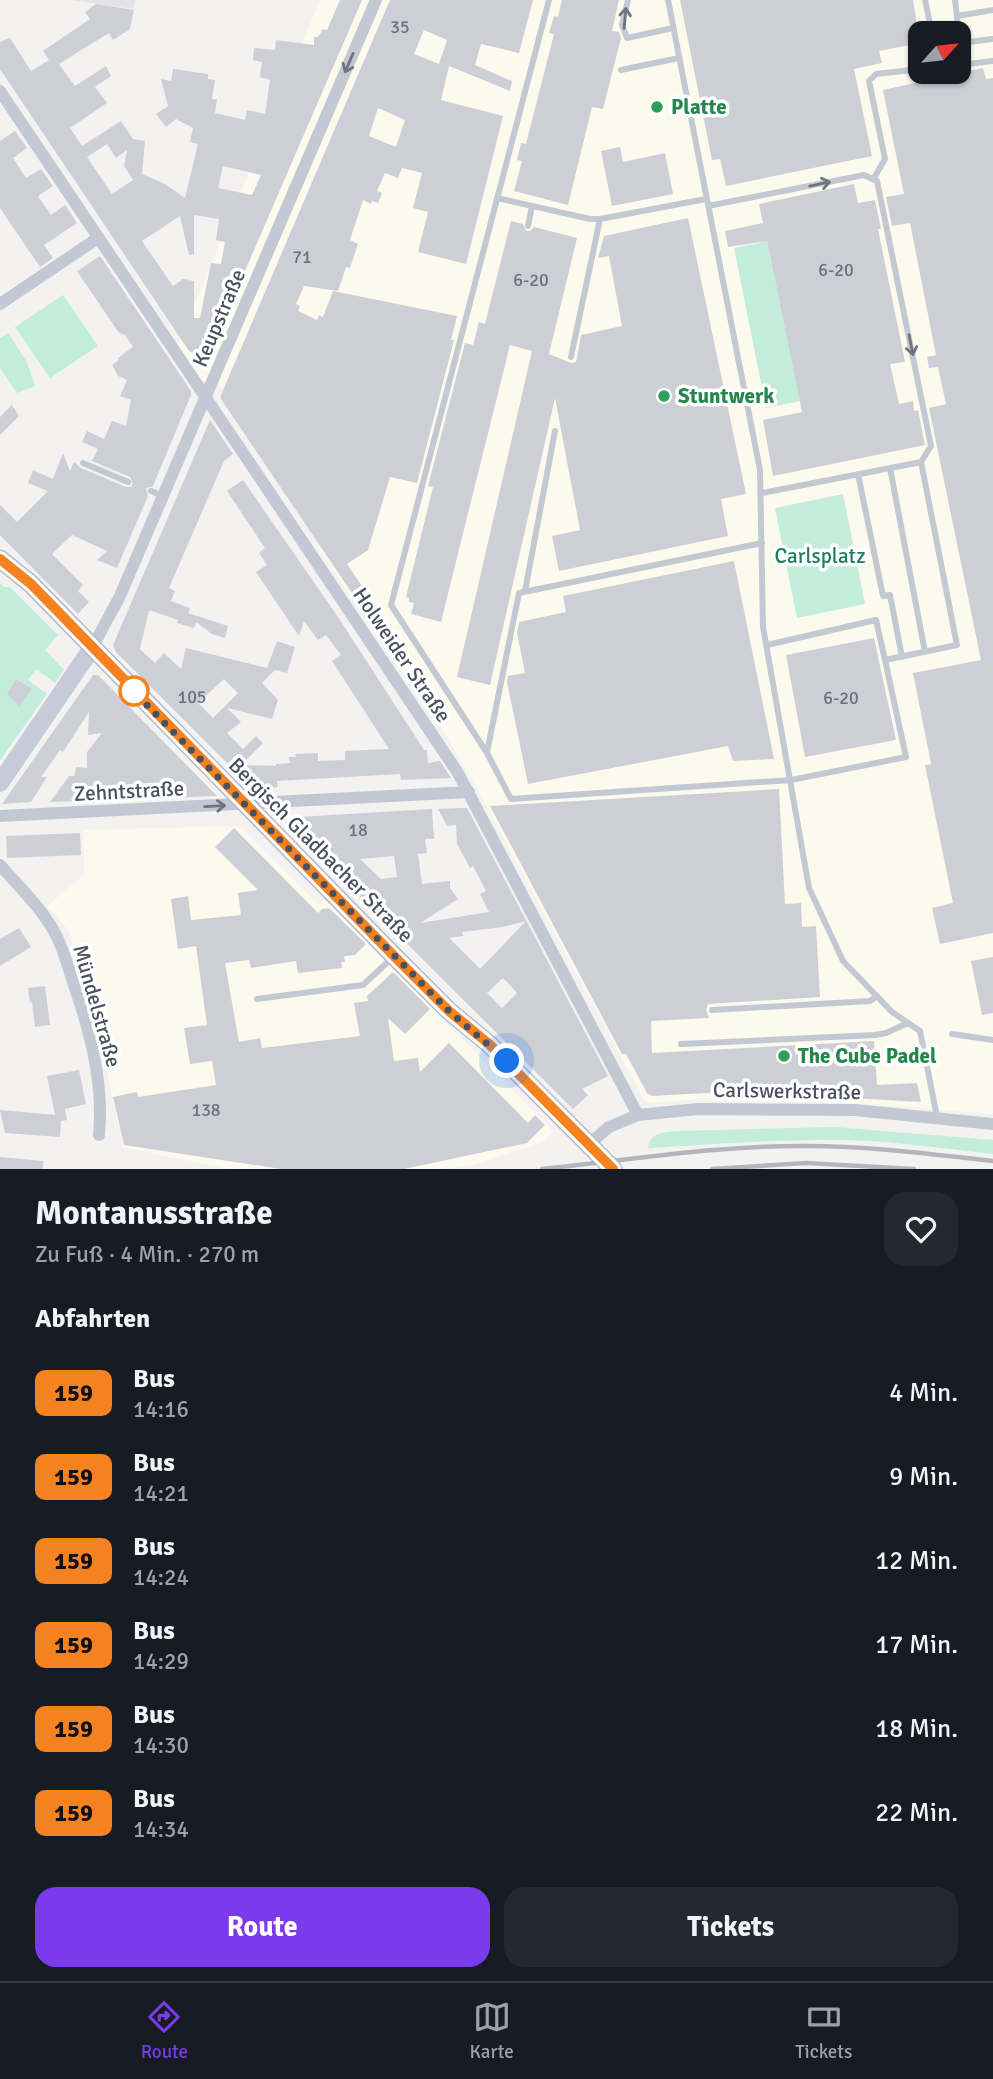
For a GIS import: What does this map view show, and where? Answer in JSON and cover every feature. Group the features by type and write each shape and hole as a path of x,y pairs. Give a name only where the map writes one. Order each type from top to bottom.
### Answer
{"main road":[{"name":"Bergisch Gladbacher Straße","path":"0,559 31,584 394,956 449,1011 489,1044 613,1169"}],"street":[{"name":"Keupstraße","path":"92,648 120,596 157,494 205,397 376,0"},
{"name":"Holweider Straße","path":"0,91 451,761 638,1115"},
{"path":"0,304 98,238"},
{"path":"0,783 92,648"},
{"name":"Zehntstraße","path":"0,816 469,792"},
{"name":"Mündelstraße","path":"0,865 48,922 66,961 81,1004 94,1057 101,1114 99,1135"},
{"name":"Carlswerkstraße","path":"589,1144 609,1127 638,1115 698,1109 855,1110 993,1124"}],"lane":[{"path":"549,0 391,604 486,753 511,799 791,780 906,757 876,620 767,645"},
{"path":"628,0 622,25 627,38 673,28"},
{"path":"668,0 757,457 762,493 763,627 809,888 843,961 892,1012 920,1031 937,1120"},
{"path":"925,0 929,21"},
{"path":"955,0 958,21"},
{"path":"957,16 993,10"},
{"path":"971,42 993,39"},
{"path":"621,71 679,58"},
{"path":"971,64 993,61"},
{"path":"874,178 885,159 869,81 876,74 908,70"},
{"path":"497,198 600,219 753,198 864,175 874,178 879,185 931,446 921,462 957,645 885,660"},
{"path":"528,226 533,206"},
{"path":"571,357 600,219"},
{"path":"525,591 555,431"},
{"path":"762,493 921,462"},
{"path":"83,463 128,482"},
{"path":"890,468 925,652"},
{"path":"858,474 883,596 890,595 902,657"},
{"path":"486,753 519,593 762,543"},
{"path":"257,999 363,985 394,956"},
{"path":"712,1010 870,1001 877,996"},
{"path":"681,1044 875,1035 908,1023"},
{"path":"952,1034 993,1040"}],"shaded area":[{"path":"71,0 135,0 133,9"},
{"path":"320,0 993,0 993,1114 869,1104 690,1100 646,1103 449,740 317,547 335,531 297,420 202,380 178,345"},
{"path":"238,826 318,904 325,900 442,1012 439,1016 553,1131 544,1142 473,1165 441,1169 229,1169 123,1147 99,1035 69,931 47,906 84,875 83,830"}],"green space":[{"path":"767,241 800,401 766,408 734,248"},
{"path":"63,295 98,346 50,378 15,327"},
{"path":"8,333 27,362 35,386 17,393 0,368 0,338"},
{"name":"Carlsplatz","path":"843,494 865,604 797,618 775,508"},
{"path":"0,583 4,587 10,587 58,635 45,650 64,670 55,683 36,669 28,680 47,694 0,760"},
{"path":"835,1127 993,1140 993,1154 852,1140 763,1141 648,1148 655,1136 668,1132"}],"building":[{"path":"340,0 362,0 207,359 189,351 0,69 0,42 10,38 31,71 49,60 43,51 90,19 85,12 96,4 134,10 130,29 113,40 109,33 59,64 75,86 106,66 111,76 95,87 107,103 70,128 82,146 121,121 133,139 145,141 142,174 165,184 185,198 198,144 190,142 193,128 176,119 166,127 156,114 168,106 161,79 171,81 173,69 208,74 208,79 215,80 212,99 217,99 215,113 245,120 247,110 265,114 270,80 260,77 262,62 253,60 254,48 275,50 276,40 314,45 314,37 318,37 323,29 327,30","holes":["107,144 116,158 127,150 124,166 133,180 112,194 87,157","223,166 261,175 252,195 218,188","194,215 219,219 216,240 225,242 221,264 211,263 200,318 194,318 194,281 183,279 173,286 142,241 180,216 189,255 194,254"]},
{"path":"390,0 533,0 519,53 481,44 475,65 512,81 510,91 449,66 441,100 503,116 466,264 418,252 428,212 413,208 422,173 402,168 398,178 385,173 377,191 382,193 378,203 372,201 371,204 363,200 350,240 358,244 338,291 304,286 296,304 300,306 298,311 317,320 319,315 323,317 333,291 457,316 451,340 454,340 417,483 390,477 368,550 347,564 372,601 362,608 221,399","holes":["424,30 447,40 439,64 414,54","378,108 405,120 396,147 369,136"]},
{"path":"562,0 619,0 612,31 619,32 621,38 603,109 592,107 568,205 514,191 522,161 517,160 521,143 526,144 554,34 549,33 554,16 558,17"},
{"path":"680,0 913,0 916,21 908,21 908,45 879,51 882,63 854,69 872,156 726,186 720,159 712,160"},
{"path":"983,68 986,79 993,78 993,933 940,944 932,908 953,903 925,765 931,764 913,673 981,660 929,408 946,404 938,367 929,368 927,357 936,355 910,223 892,226 886,197 904,194 883,90 910,84 971,84 971,71"},
{"path":"15,131 27,148 13,158 26,178 41,169 53,186 38,196 51,215 65,205 77,223 44,245 53,258 40,267 0,208 0,141"},
{"path":"620,147 623,162 665,153 673,194 612,206 601,151"},
{"path":"854,184 858,203 875,200 881,229 878,229 905,362 890,364 899,404 913,401 914,411 918,410 925,445 773,476 763,420 802,412 767,241 728,247 725,231 763,223 759,204"},
{"path":"688,218 746,494 721,499 728,536 559,571 552,536 580,530 555,398 490,685 457,677 532,351 510,345 441,622 411,614 414,603 409,602 406,597 433,487 428,486 465,343 473,345 479,322 485,324 511,221 523,224 526,231 534,227 577,238 549,354 571,363 576,362 581,335 622,326 609,256 598,258 604,236"},
{"path":"100,256 191,391 191,395 153,486 146,488 148,496 117,568 97,560 107,551 72,535 52,554 83,585 78,591 89,602 78,614 0,535 0,505 17,522 48,491 28,483 33,470 53,479 63,453 70,471 74,462 81,468 126,487 133,484 130,477 92,461 98,449 82,442 87,431 104,439 112,421 126,426 131,400 120,396 127,380 118,376 112,365 133,347 125,335 119,333 77,271"},
{"path":"12,405 19,416 0,435 0,417"},
{"path":"210,420 233,454 224,461 169,588 175,591 171,601 190,608 188,613 228,626 225,638 212,634 196,622 194,628 149,610 140,649 155,663 164,653 181,669 186,648 267,668 277,641 295,647 287,673 275,670 262,683 278,700 272,719 227,708 241,722 227,733 243,749 256,736 263,743 241,765 276,766 290,763 289,757 296,757 295,754 318,753 318,761 345,760 345,751 389,749 332,661 341,655 326,635 318,640 304,621 299,636 256,572 267,565 259,553 265,548 227,491 243,480 338,617 424,750 427,750 428,763 440,761 451,778 401,780 400,774 277,781 278,787 253,789 116,652 113,645","holes":["224,679 238,693 213,718 198,703"]},
{"path":"734,561 774,759 733,761 728,746 528,784 507,682 508,676 525,673 517,633 519,622 566,612 563,596"},
{"path":"874,638 896,740 805,757 786,655"},
{"path":"93,675 98,675 217,796 50,802 69,776 74,776 76,767 87,768 87,752 102,733 88,735 89,712 63,752 60,750 41,777 47,777 31,802 2,804"},
{"path":"16,679 32,689 19,706 7,694"},
{"path":"779,789 785,904 801,903 802,927 816,926 820,997 708,1004 706,1010 709,1018 651,1021 652,1053 874,1041 877,1085 917,1083 921,1102 816,1096 816,1087 652,1096 647,1093 626,1054 622,1054 490,806"},
{"path":"467,808 608,1076 582,1089 588,1095 573,1109 281,818 432,809 434,839 425,839 427,853 418,854 422,884 450,881 450,888 458,899 420,923 489,912 480,894 486,891 457,844 456,825 447,826 438,809","holes":["394,856 397,877 381,879 360,859","526,921 480,969 449,938 463,936 462,932","503,978 517,993 502,1008 487,993"]},
{"path":"234,828 318,913 329,908 366,944 355,955 344,956 342,968 298,973 296,961 251,968 249,960 225,963 239,1042 260,1038 262,1048 360,1036 354,1003 368,1001 367,996 393,972 430,1009 405,1034 388,1018 394,1061 418,1058 420,1072 449,1043 528,1123 535,1115 545,1125 527,1143 404,1169 281,1169 124,1145 113,1097 137,1092 138,1097 216,1085 212,1061 190,1064 184,1028 207,1025 196,946 178,949 171,899 188,896 191,920 241,915 238,893 258,890 215,847"},
{"path":"80,833 81,855 7,858 6,836"},
{"path":"19,928 31,947 0,966 0,939"},
{"path":"993,957 993,1013 982,1015 971,961"},
{"path":"45,986 50,1025 35,1027 28,988"},
{"path":"79,1070 86,1104 65,1109 67,1120 61,1121 60,1137 5,1133 0,1110 55,1115 47,1076"},
{"path":"0,1157 43,1161 43,1169 0,1169"}],"railway":[{"path":"542,1169 707,1150 774,1146 877,1149 993,1161"},
{"path":"712,1169 806,1163 914,1169"}],"bus line":[{"name":"159","path":"0,559 31,584 394,956 449,1011 489,1044 613,1169"}],"place":[{"name":"Platte","path":"657,107"},
{"name":"Stuntwerk","path":"664,396"},
{"name":"The Cube Padel","path":"784,1056"}],"route":[{"path":"134,691 127,685 449,1011 507,1061"}]}
